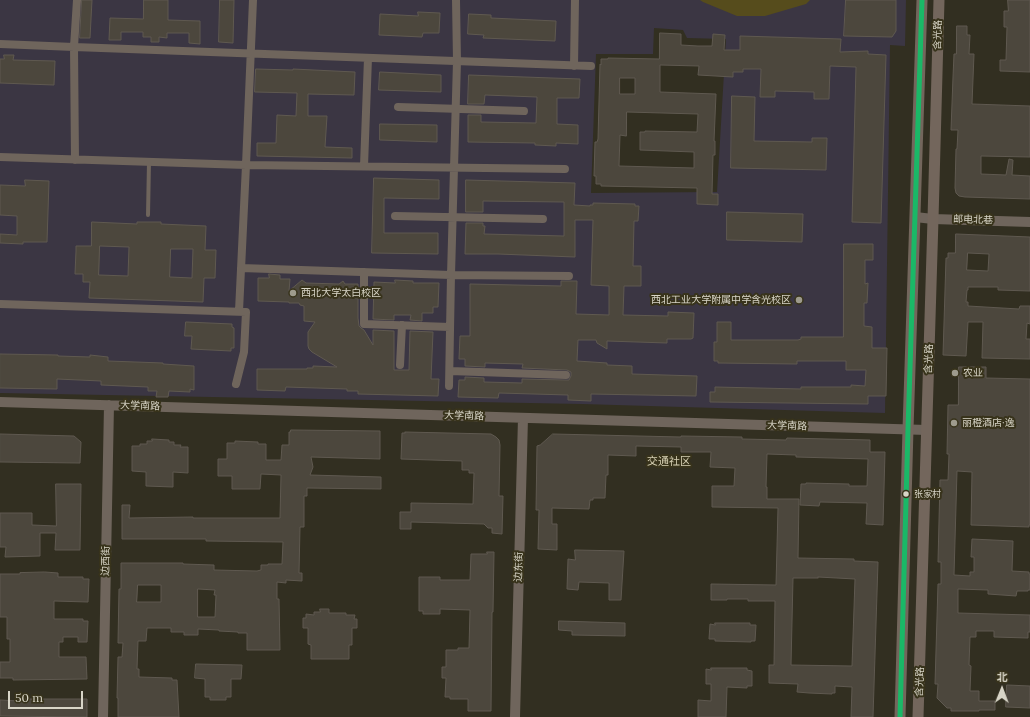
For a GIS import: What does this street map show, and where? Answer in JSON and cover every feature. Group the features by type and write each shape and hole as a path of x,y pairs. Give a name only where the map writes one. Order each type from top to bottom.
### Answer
{"main road":[{"name":"含光路","path":"900,717 922,0"},
{"name":"含光路","path":"918,717 939,0"}],"street":[{"path":"74,160 74,47 77,0"},
{"path":"239,311 253,0"},
{"path":"449,386 457,61 456,0"},
{"path":"574,66 576,0"},
{"path":"0,44 590,66"},
{"path":"364,166 368,58"},
{"path":"398,107 524,111"},
{"path":"0,157 246,165 565,169"},
{"path":"395,216 543,219"},
{"name":"邮电北巷","path":"915,217 933,219 1030,222"},
{"path":"241,268 451,275 569,276"},
{"path":"364,272 364,324 450,327"},
{"path":"0,304 246,312 244,352 236,384"},
{"path":"400,365 402,325"},
{"path":"450,371 566,375"},
{"name":"大学南路","path":"0,402 927,430"},
{"name":"边西街","path":"103,717 109,405"},
{"name":"边东街","path":"515,717 523,418"}],"lane":[{"path":"148,215 149,162"}],"shaded area":[{"name":"西北大学太白校区","path":"0,0 906,0 905,46 890,45 885,413 582,404 0,393","holes":["654,28 683,30 687,38 726,39 717,192 591,193 596,54 653,54"]},
{"path":"700,0 810,0 806,4 765,16 737,16"}],"building":[{"path":"82,0 92,0 90,38 80,38"},
{"path":"144,0 168,0 168,20 200,21 200,44 189,43 189,33 167,33 167,38 159,37 159,42 151,42 151,37 143,37 143,32 121,32 121,40 109,40 110,18 143,19"},
{"path":"220,0 234,0 233,43 219,42"},
{"path":"846,0 896,0 896,31 892,37 844,36"},
{"path":"1008,0 1030,0 1030,72 1000,71 1000,60 1006,60 1007,27 1004,27 1004,11 1008,11"},
{"path":"418,12 440,13 439,33 423,33 422,37 379,35 380,14 418,16"},
{"path":"469,14 491,15 491,18 556,21 555,41 483,38 484,35 468,34"},
{"path":"957,26 967,26 967,35 970,35 969,54 974,54 972,104 1030,106 1030,157 981,156 981,174 1006,175 1009,159 1013,160 1012,175 1030,176 1030,199 965,197 959,196 956,193 956,149 958,130 951,130 954,54 956,54"},
{"path":"660,33 681,34 681,45 698,46 712,46 713,34 725,35 724,50 740,50 740,36 841,39 840,52 868,51 868,54 886,55 881,223 852,222 856,67 830,66 829,99 814,99 814,92 775,91 775,97 760,97 761,69 743,69 743,72 733,72 733,77 698,75 699,66 660,65 660,92 716,94 714,141 715,155 713,155 712,194 718,194 718,205 697,204 697,188 601,186 601,184 596,184 596,176 594,176 595,142 597,142 598,139 601,59 659,59","holes":["620,78 635,78 635,94 620,94","627,112 698,114 697,132 640,132 640,150 694,152 694,168 619,166 620,135 626,136"]},
{"path":"4,55 14,55 13,60 55,61 54,85 0,83 0,59 4,59"},
{"path":"256,69 355,72 354,95 308,94 308,116 327,116 325,147 352,148 352,158 257,156 257,143 276,143 277,115 296,116 297,93 255,92"},
{"path":"380,72 441,75 441,92 379,90"},
{"path":"469,75 580,79 579,98 557,98 557,124 578,125 578,144 556,143 556,146 535,145 535,143 468,142 468,115 481,115 481,122 536,123 537,97 485,95 484,104 468,104"},
{"path":"732,96 755,97 754,141 812,142 812,138 827,138 826,170 731,168"},
{"path":"380,124 437,125 437,142 380,140"},
{"path":"374,178 439,180 439,199 384,198 384,233 438,233 438,254 372,253"},
{"path":"25,180 49,181 47,242 23,242 23,244 0,243 0,234 17,235 17,216 0,215 0,185 25,186"},
{"path":"466,180 575,183 574,205 590,206 593,205 593,203 635,204 635,206 639,206 638,221 634,221 633,266 641,266 641,286 624,286 623,315 668,316 668,312 694,313 693,338 667,339 667,343 607,341 607,349 597,343 596,340 578,340 577,361 607,363 607,365 632,366 632,374 697,376 696,396 591,394 591,401 568,400 568,395 499,393 498,398 458,397 459,380 465,380 465,377 484,378 484,382 522,383 522,379 569,380 571,376 571,372 567,370 522,368 523,364 485,363 485,367 465,366 465,359 459,359 460,336 470,336 470,284 561,286 561,281 577,281 576,314 609,315 609,286 591,285 593,220 575,220 575,257 465,254 466,223 483,223 483,226 485,226 484,234 564,236 564,202 483,201 483,212 466,212"},
{"path":"727,212 803,214 802,242 727,240"},
{"path":"92,222 137,224 137,222 161,222 161,224 206,226 205,250 216,250 215,278 204,278 203,302 89,298 90,282 83,282 83,274 75,274 76,246 91,246","holes":["100,246 129,247 128,276 99,275","171,249 193,249 192,278 170,277"]},
{"path":"956,234 1030,237 1030,291 998,290 998,287 968,287 966,302 968,302 968,306 1019,309 1020,306 1030,306 1030,324 1027,323 1026,339 1030,339 1030,359 982,358 983,322 968,322 966,356 943,355 946,258 948,258 948,253 955,253","holes":["968,253 989,254 988,271 967,270"]},
{"path":"844,244 873,244 873,260 865,260 865,284 868,283 867,303 864,303 864,326 872,327 872,348 887,348 886,396 868,396 868,404 710,402 710,392 715,392 715,387 801,389 801,387 851,387 851,385 865,386 866,370 846,370 846,361 797,361 797,364 718,363 718,361 714,361 714,342 717,342 717,322 731,322 731,340 798,340 801,339 801,337 843,337"},
{"path":"269,274 280,275 280,279 290,279 289,291 302,280 306,283 339,284 343,281 345,284 358,284 359,326 364,330 373,345 373,330 394,331 394,370 409,370 410,331 433,332 431,379 439,379 438,396 358,394 358,391 347,391 347,389 286,387 285,391 257,390 257,369 307,369 313,368 313,366 337,367 309,349 308,332 315,322 304,321 304,306 300,305 299,303 258,301 258,278 269,278"},
{"path":"395,280 413,281 413,283 439,283 438,307 433,307 433,313 422,313 422,321 410,320 411,315 394,315 394,320 373,319 374,282 395,283"},
{"path":"186,322 232,324 232,327 234,328 234,348 231,348 231,351 191,349 192,336 185,336"},
{"path":"0,354 90,357 90,355 108,357 108,361 194,366 194,390 190,389 190,392 169,391 168,397 156,397 157,391 148,391 148,387 101,385 101,381 57,379 57,389 0,388"},
{"path":"959,367 986,367 986,378 1030,379 1029,527 971,525 972,472 957,471 954,575 970,576 970,572 974,572 974,557 971,557 972,539 1013,541 1012,571 1029,572 1030,574 1030,590 1017,591 1016,596 988,594 988,590 958,589 958,613 1030,615 1030,632 1028,632 1028,638 994,637 994,631 976,631 976,637 970,637 970,691 979,691 979,701 995,701 995,710 951,711 951,708 947,708 937,698 938,684 935,684 938,584 941,584 941,562 938,562 940,480 948,480 948,405 958,405"},
{"path":"291,430 380,431 380,459 311,457 313,467 310,475 381,477 381,489 307,488 307,496 304,496 304,527 300,527 299,573 302,573 302,581 286,580 286,583 277,582 277,599 279,599 280,650 247,650 247,633 198,629 198,635 184,635 184,632 171,632 171,628 147,628 146,641 138,641 137,669 139,669 139,677 172,678 172,680 177,680 179,717 118,717 118,657 122,657 123,643 118,643 121,563 183,563 214,565 214,570 257,571 261,570 261,565 282,564 283,542 206,541 206,539 122,539 122,505 130,505 129,518 280,518 281,475 261,474 260,489 232,489 232,476 218,476 218,459 227,459 227,443 235,443 235,441 258,442 258,444 266,444 266,460 281,460 282,445 289,445","holes":["138,585 161,585 161,602 137,602","198,589 215,590 215,617 198,617"]},
{"path":"402,433 491,434 499,440 499,496 503,496 502,534 492,533 492,528 488,528 484,524 411,522 411,529 400,529 400,512 411,512 411,503 473,504 474,473 469,473 469,470 462,470 462,461 401,459"},
{"path":"0,434 74,436 81,442 80,463 0,462"},
{"path":"553,434 742,437 742,439 786,440 787,438 870,440 870,452 885,452 883,525 866,524 867,503 820,502 819,506 800,505 801,484 849,484 849,486 867,486 868,459 796,457 796,455 767,454 767,499 799,499 798,558 854,559 854,561 878,562 873,717 851,717 852,687 835,686 835,693 832,694 809,693 797,692 798,684 769,683 769,665 774,665 775,601 748,601 748,599 711,600 711,584 776,585 778,508 712,507 712,486 734,486 735,468 710,467 711,452 681,452 681,447 636,446 636,456 608,455 608,475 606,475 605,498 593,498 593,500 590,500 589,509 552,508 552,524 557,524 557,550 538,549 539,510 536,510 537,446","holes":["818,577 855,579 852,666 791,665 793,578"]},
{"path":"152,439 169,440 169,442 174,442 174,445 188,447 188,473 173,472 173,487 146,486 146,472 132,471 132,446 147,444 147,441 152,441"},
{"path":"56,484 81,484 80,550 55,550 56,533 40,533 40,556 5,557 6,547 0,547 0,513 32,513 32,525 56,526"},
{"path":"575,550 624,551 621,600 609,600 609,583 579,582 578,590 567,589 568,559 575,560"},
{"path":"487,552 494,552 491,711 468,711 468,699 450,699 450,697 445,697 446,678 442,678 442,667 446,667 446,650 469,648 470,610 440,609 440,614 423,614 423,611 419,611 419,577 440,577 440,580 470,580 471,554 487,554"},
{"path":"45,572 58,573 58,577 83,577 83,579 89,579 88,602 54,601 54,619 83,619 83,621 88,621 87,642 78,642 78,637 63,637 63,642 59,642 59,657 86,657 87,679 13,680 13,678 0,678 0,662 10,662 10,639 7,639 7,617 0,617 0,574"},
{"path":"320,609 329,609 329,613 346,613 346,615 355,615 354,619 357,619 357,628 352,628 352,645 349,645 349,659 311,659 311,645 308,644 308,628 303,628 303,618 306,618 306,614 314,615 314,612 320,612"},
{"path":"559,621 625,623 625,636 572,635 572,631 559,630"},
{"path":"715,623 750,623 750,625 756,625 755,641 715,641 715,639 709,639 710,624 715,625"},
{"path":"196,664 242,665 241,679 231,679 231,697 226,697 226,700 210,700 210,697 205,697 205,679 195,678"},
{"path":"711,668 747,668 747,670 752,671 752,686 747,686 747,688 727,687 726,717 698,717 698,700 711,701 711,684 706,684 706,669 711,670"},
{"path":"1007,685 1030,686 1030,708 1006,707"},
{"path":"19,699 87,699 87,717 0,716 0,700 19,701"}],"transit line":[{"path":"900,717 922,0"}],"place":[{"name":"西北大学太白校区","path":"293,293"},
{"name":"西北工业大学附属中学含光校区","path":"799,300"},
{"name":"农业","path":"955,373"},
{"name":"丽橙酒店·逸","path":"954,423"},
{"name":"张家村","path":"906,494"}],"district":[{"name":"交通社区","path":"669,462"}]}
